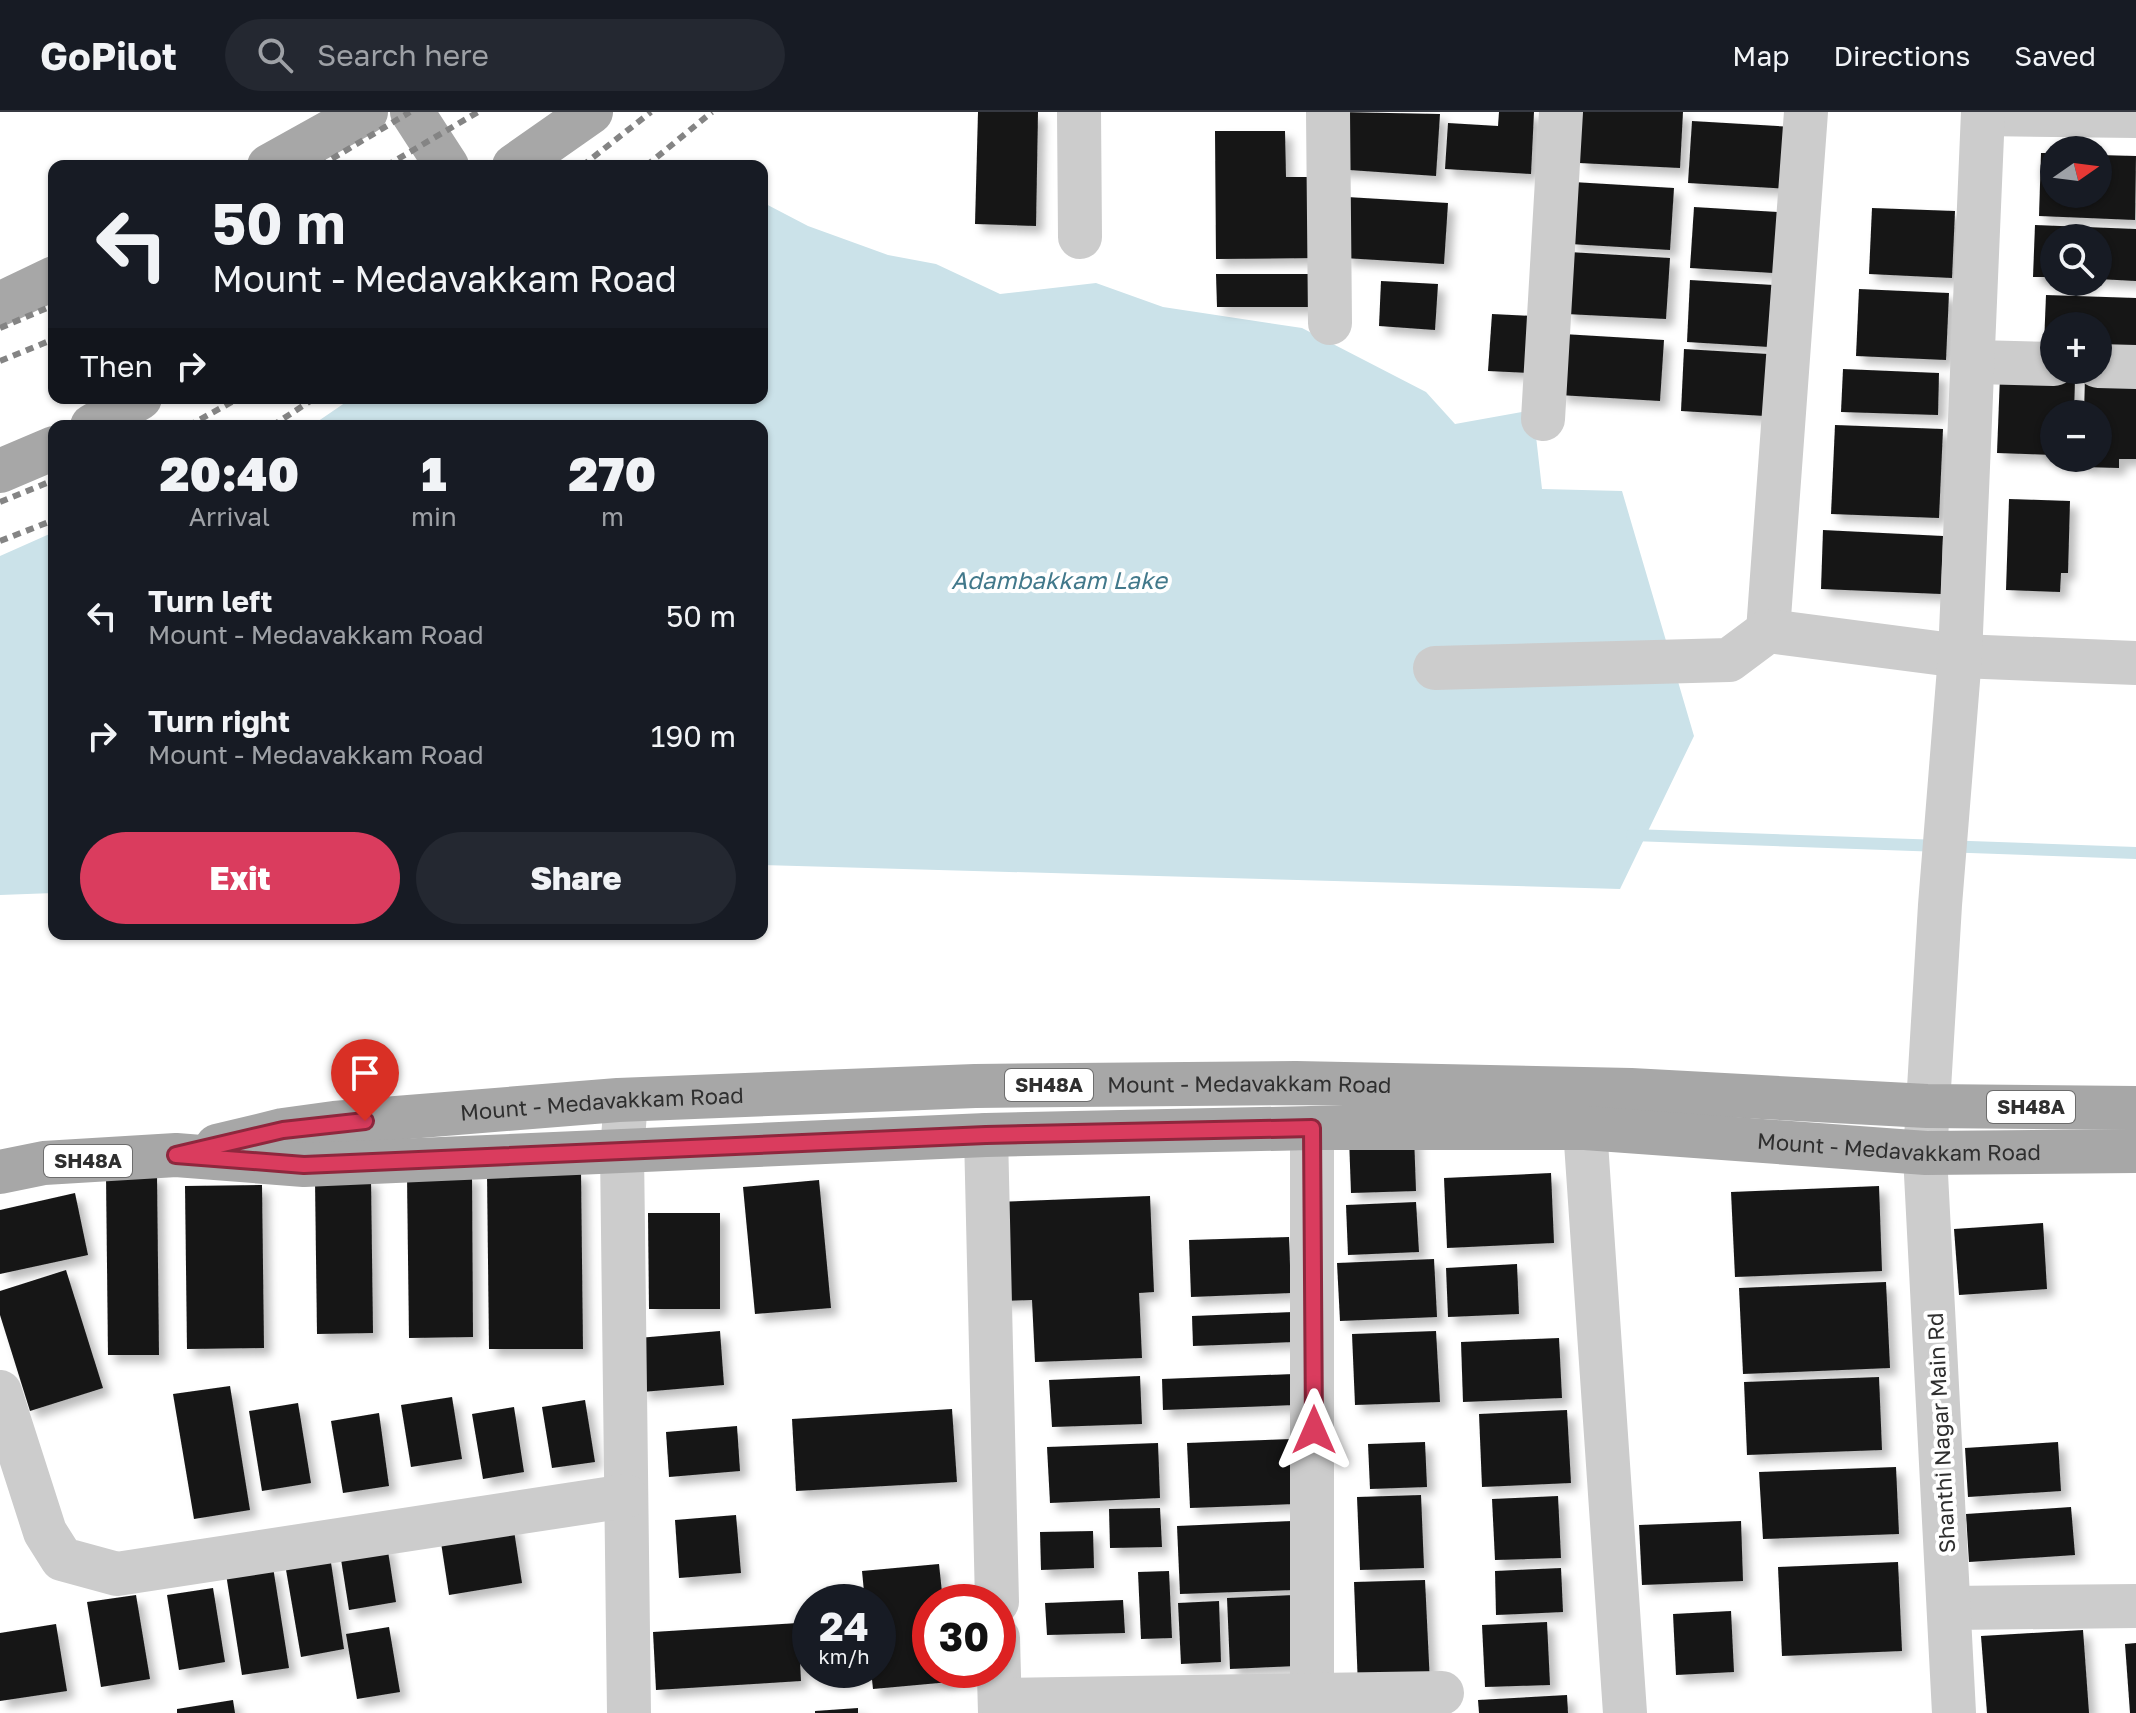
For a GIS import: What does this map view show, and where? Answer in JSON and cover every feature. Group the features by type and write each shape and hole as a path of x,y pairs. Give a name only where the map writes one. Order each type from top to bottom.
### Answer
{"main road":[{"path":"280,160 366,112"},
{"path":"412,112 443,160"},
{"path":"523,160 591,112"},
{"path":"0,304 48,281"},
{"path":"102,420 130,404"},
{"path":"0,471 48,451"},
{"name":"Mount - Medavakkam Road","path":"176,1155 283,1130 334,1123 626,1100 975,1086 1296,1083 1631,1090 1927,1106 2136,1108"},
{"name":"Mount - Medavakkam Road","path":"0,1172 44,1163 176,1155 304,1165 986,1135 1312,1128 1585,1128 1926,1153 2136,1151"}],"street":[{"path":"1079,112 1080,237"},
{"path":"1328,112 1330,323"},
{"path":"1543,419 1561,112"},
{"path":"1768,631 1806,112"},
{"path":"1983,113 2136,116"},
{"name":"Shanthi Nagar Main Rd","path":"1954,1713 1926,1153 1940,905 1960,656 1975,362 1983,113"},
{"path":"1975,362 2040,364"},
{"path":"2112,366 2136,367"},
{"path":"1435,668 1729,660 1768,631 1960,656 2136,663"},
{"path":"626,1100 622,1151 629,1713"},
{"path":"1312,1128 1312,1693"},
{"path":"1585,1128 1625,1713"},
{"path":"986,1135 997,1584"},
{"path":"0,1392 45,1532 62,1559 117,1574 626,1496"},
{"path":"1951,1608 2136,1606"},
{"path":"1000,1706 1312,1693 1442,1693"}],"water":[{"name":"Adambakkam Lake","path":"768,205 808,226 888,255 936,264 1000,294 1096,283 1163,307 1302,328 1426,392 1455,424 1533,410 1542,489 1622,491 1694,736 1620,889 768,865 768,420 320,420 343,404 768,404"},
{"path":"48,535 48,893 0,895 0,556"}],"building":[{"path":"978,112 1038,112 1036,226 975,224"},
{"path":"1339,112 1440,114 1436,176 1335,169"},
{"path":"1499,112 1534,112 1531,174 1445,169 1448,123 1498,126"},
{"path":"1582,112 1683,112 1680,168 1579,163"},
{"path":"1692,121 1793,127 1789,189 1688,183"},
{"path":"1215,131 1285,131 1286,177 1317,177 1318,258 1216,259"},
{"path":"2112,155 2136,156 2135,220 2039,216 2040,184 2040,208 2112,208"},
{"path":"1573,182 1674,188 1670,250 1570,244"},
{"path":"1347,197 1448,203 1444,264 1344,258"},
{"path":"1694,207 1794,213 1791,274 1690,268"},
{"path":"1872,208 1955,211 1952,278 1869,274"},
{"path":"2035,225 2040,225 2040,277 2033,277"},
{"path":"2112,228 2136,229 2136,281 2112,280"},
{"path":"1569,252 1670,258 1666,319 1566,314"},
{"path":"1216,274 1311,274 1311,307 1217,307"},
{"path":"1690,280 1791,286 1787,348 1687,342"},
{"path":"1381,281 1438,284 1435,330 1379,326"},
{"path":"1859,289 1949,293 1946,360 1856,356"},
{"path":"2046,296 2136,298 2136,348 2112,347 2112,312 2045,312"},
{"path":"1492,314 1534,316 1530,373 1488,371"},
{"path":"1563,334 1664,340 1660,401 1559,395"},
{"path":"1684,349 1785,355 1782,417 1681,411"},
{"path":"1843,369 1939,373 1938,415 1841,412"},
{"path":"2000,376 2040,378 2040,384 2075,384 2074,400 2040,400 2040,455 1997,453"},
{"path":"2112,377 2136,378 2136,459 2119,459 2119,468 2112,468 2112,400 2084,400 2085,384 2112,384"},
{"path":"1835,425 1943,429 1939,518 1831,514"},
{"path":"2009,499 2070,501 2068,573 2061,573 2060,592 2006,590"},
{"path":"1823,530 1943,536 1941,594 1821,589"},
{"path":"1414,1136 1416,1191 1351,1193 1349,1138"},
{"path":"581,1172 583,1349 489,1349 487,1173"},
{"path":"1551,1173 1554,1243 1447,1248 1444,1178"},
{"path":"106,1175 157,1175 159,1355 108,1355"},
{"path":"407,1175 472,1175 473,1337 409,1338"},
{"path":"371,1179 373,1333 317,1334 315,1180"},
{"path":"819,1180 831,1308 755,1314 743,1187"},
{"path":"262,1185 264,1348 187,1349 185,1186"},
{"path":"1879,1186 1882,1271 1735,1277 1731,1192"},
{"path":"75,1193 88,1255 0,1274 0,1210"},
{"path":"1150,1196 1154,1292 1139,1293 1142,1358 1035,1362 1032,1300 999,1301 995,1202"},
{"path":"1416,1202 1419,1252 1348,1255 1346,1205"},
{"path":"648,1213 720,1213 720,1309 649,1309"},
{"path":"2043,1223 2047,1289 1959,1295 1954,1229"},
{"path":"1289,1237 1291,1293 1191,1297 1189,1240"},
{"path":"1434,1259 1437,1317 1340,1321 1337,1263"},
{"path":"1517,1264 1519,1314 1448,1317 1446,1268"},
{"path":"66,1270 103,1388 30,1411 0,1315 0,1291"},
{"path":"1886,1282 1890,1368 1743,1374 1739,1288"},
{"path":"1293,1312 1294,1342 1193,1346 1192,1316"},
{"path":"720,1331 724,1385 642,1392 638,1338"},
{"path":"1436,1331 1440,1402 1355,1405 1352,1334"},
{"path":"1559,1338 1562,1398 1463,1402 1461,1342"},
{"path":"1294,1374 1295,1405 1163,1410 1162,1379"},
{"path":"1140,1376 1142,1424 1052,1427 1049,1380"},
{"path":"1879,1377 1882,1450 1747,1455 1744,1382"},
{"path":"230,1386 250,1510 194,1519 173,1394"},
{"path":"452,1397 462,1459 411,1467 401,1405"},
{"path":"585,1400 595,1462 552,1468 542,1407"},
{"path":"298,1403 311,1483 262,1491 249,1411"},
{"path":"514,1407 524,1472 483,1479 472,1414"},
{"path":"952,1409 957,1482 796,1491 792,1419"},
{"path":"1567,1410 1571,1483 1482,1487 1479,1414"},
{"path":"379,1413 389,1486 343,1493 331,1421"},
{"path":"737,1426 740,1471 669,1477 666,1432"},
{"path":"1292,1439 1295,1504 1190,1508 1187,1443"},
{"path":"1425,1442 1427,1487 1370,1489 1368,1444"},
{"path":"2058,1442 2061,1491 1968,1497 1965,1448"},
{"path":"1158,1443 1160,1498 1050,1503 1047,1447"},
{"path":"1896,1467 1899,1534 1763,1539 1759,1472"},
{"path":"1421,1495 1424,1568 1360,1570 1357,1497"},
{"path":"1558,1496 1561,1558 1495,1560 1492,1499"},
{"path":"2071,1507 2075,1555 1969,1562 1966,1514"},
{"path":"1160,1508 1162,1547 1110,1548 1109,1509"},
{"path":"736,1515 741,1573 679,1578 675,1520"},
{"path":"1292,1521 1294,1590 1180,1594 1177,1526"},
{"path":"1741,1521 1743,1581 1642,1585 1639,1525"},
{"path":"513,1524 522,1583 449,1595 440,1536"},
{"path":"1093,1531 1094,1568 1041,1570 1040,1532"},
{"path":"387,1545 396,1602 349,1610 340,1553"},
{"path":"330,1556 344,1649 301,1657 285,1564"},
{"path":"1898,1562 1902,1651 1782,1656 1778,1567"},
{"path":"939,1564 941,1584 912,1584 912,1685 896,1687 896,1584 863,1584 862,1571"},
{"path":"273,1567 289,1668 242,1675 226,1574"},
{"path":"1561,1568 1563,1612 1496,1615 1495,1571"},
{"path":"1169,1571 1172,1638 1141,1639 1138,1572"},
{"path":"1425,1580 1430,1684 1358,1687 1354,1582"},
{"path":"213,1588 225,1662 179,1670 167,1595"},
{"path":"136,1595 150,1679 101,1687 87,1602"},
{"path":"1294,1595 1297,1666 1230,1669 1227,1598"},
{"path":"1123,1600 1125,1633 1047,1635 1045,1603"},
{"path":"1219,1601 1221,1662 1181,1664 1178,1603"},
{"path":"1731,1611 1734,1672 1676,1675 1673,1614"},
{"path":"1547,1622 1550,1685 1485,1687 1482,1625"},
{"path":"792,1623 792,1682 656,1690 653,1632"},
{"path":"56,1624 67,1691 0,1701 0,1633"},
{"path":"389,1627 400,1692 357,1699 346,1634"},
{"path":"2083,1630 2089,1713 1987,1713 1981,1636"},
{"path":"2136,1643 2136,1713 2130,1713 2125,1644"},
{"path":"1567,1695 1568,1713 1479,1713 1478,1700"},
{"path":"233,1700 235,1713 177,1713 177,1709"},
{"path":"858,1708 858,1713 815,1713 815,1711"}],"waterway":[{"path":"1632,835 2136,853"}],"railway":[{"path":"330,160 410,112"},
{"path":"396,160 478,112"},
{"path":"590,160 651,112"},
{"path":"653,160 712,112"},
{"path":"0,328 48,308"},
{"path":"0,361 48,341"},
{"path":"199,420 228,404"},
{"path":"281,420 306,404"},
{"path":"0,502 48,482"},
{"path":"0,541 48,522"}],"route":[{"path":"365,1121 283,1130 176,1155 304,1165 986,1135 1312,1128 1314,1430"}]}
